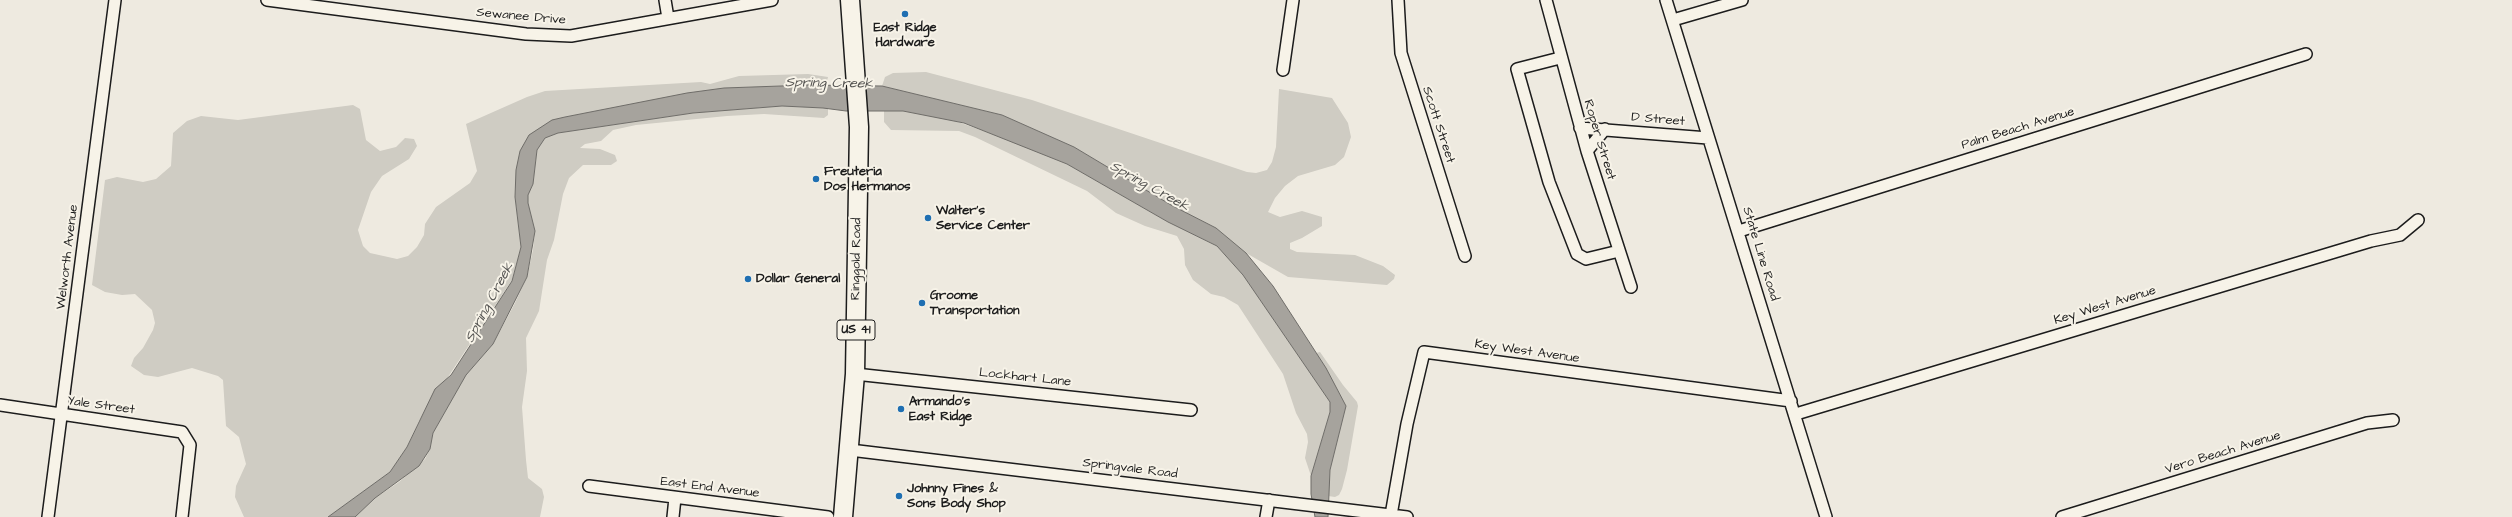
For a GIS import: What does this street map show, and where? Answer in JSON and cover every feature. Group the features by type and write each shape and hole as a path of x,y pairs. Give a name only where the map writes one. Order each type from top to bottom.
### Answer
{"main road":[{"name":"Ringgold Road","path":"843,517 850,450 855,374 858,127 850,0"}],"street":[{"name":"Welworth Avenue","path":"48,517 115,0"},
{"name":"Sewanee Drive","path":"267,0 533,35 571,36 772,0"},
{"path":"664,0 668,18"},
{"path":"1283,70 1293,0"},
{"name":"Scott Street","path":"1398,0 1401,53 1465,256"},
{"name":"Roper Street","path":"1546,0 1560,58 1580,128 1632,287"},
{"name":"State Line Road","path":"1666,0 1674,20 1708,138 1739,231 1792,401 1826,517"},
{"path":"1674,20 1742,0"},
{"name":"Palm Beach Avenue","path":"1739,231 2306,54"},
{"path":"1560,58 1517,69 1549,182 1577,254 1586,259 1619,251"},
{"name":"D Street","path":"1580,128 1708,138"},
{"path":"1587,151 1605,129"},
{"name":"Key West Avenue","path":"1796,414 2371,241 2400,235 2418,220"},
{"name":"Key West Avenue","path":"1391,515 1406,424 1424,352 1792,401"},
{"name":"Lockhart Lane","path":"855,374 1191,410"},
{"name":"Yale Street","path":"0,405 182,432 190,445 182,517"},
{"name":"Vero Beach Avenue","path":"2062,517 2367,423 2393,420"},
{"name":"Springvale Road","path":"850,450 1407,517"},
{"name":"East End Avenue","path":"589,486 828,517"},
{"path":"673,517 675,498"},
{"path":"1266,517 1269,500"}],"shaded area":[{"path":"926,72 1032,100 1247,172 1256,173 1267,170 1272,162 1276,147 1279,89 1332,98 1348,123 1351,137 1344,157 1335,165 1298,176 1285,186 1275,198 1268,212 1280,217 1302,211 1322,217 1322,226 1302,238 1290,243 1290,249 1297,252 1355,255 1383,266 1395,275 1394,279 1387,285 1288,277 1246,253 1216,228 1171,205 1074,147 1002,115 882,86 885,77 893,73"},
{"path":"808,74 828,77 826,85 724,88 565,117 520,151 515,197 521,247 512,280 419,421 407,447 390,472 328,517 244,517 235,497 236,486 246,464 239,437 226,426 223,380 218,376 192,368 158,377 144,375 131,366 134,358 143,348 153,330 155,323 152,310 135,294 122,295 105,292 92,285 105,180 117,177 143,182 156,179 171,166 173,133 187,121 201,116 238,120 353,105 360,109 366,140 380,151 396,147 405,138 414,139 417,146 409,159 382,176 371,192 358,230 363,246 370,253 397,259 408,256 417,247 424,235 425,224 436,207 470,183 477,171 466,124 527,97 545,91 701,82 710,84 739,76"},
{"path":"809,85 882,86 1002,115 1074,147 1171,205 1216,228 1246,253 1273,286 1326,368 1346,406 1330,470 1328,517 1315,517 1311,494 1311,476 1330,412 1330,402 1243,275 1217,246 1168,222 1067,164 964,123 903,111 846,111 782,106 693,113 558,133 545,138 537,150 533,184 528,195 528,203 535,231 527,277 493,344 466,375 433,433 430,449 419,466 375,498 355,517 328,517 390,472 407,447 435,389 451,375 512,281 521,247 515,197 516,170 520,151 529,135 552,120 687,93 724,88"},
{"path":"782,106 828,108 828,115 824,118 764,114 636,125 613,130 601,141 585,144 580,148 600,149 615,155 617,161 611,165 583,165 569,178 563,194 554,240 547,260 539,311 526,338 527,371 522,407 526,460 528,478 542,489 544,497 540,517 355,517 375,498 399,482 425,459 430,449 433,433 466,375 493,344 515,303 527,277 533,250 535,231 528,203 528,195 533,184 537,150 545,138 558,133 693,113"},
{"path":"884,111 903,111 941,116 1015,142 1067,164 1168,222 1217,246 1243,275 1330,402 1330,412 1311,476 1305,458 1308,442 1307,434 1296,413 1283,374 1238,305 1224,297 1211,294 1193,280 1185,265 1184,249 1177,236 1145,226 1116,213 1087,191 975,137 959,131 891,130 884,122"},
{"path":"1320,352 1357,402 1358,406 1347,470 1342,489 1339,495 1335,497 1328,496 1330,470 1346,406 1316,353"}],"place":[{"name":"East Ridge Hardware","path":"905,14"},
{"name":"Freuteria Dos Hermanos","path":"816,179"},
{"name":"Walter's Service Center","path":"928,218"},
{"name":"Dollar General","path":"748,279"},
{"name":"Groome Transportation","path":"922,303"},
{"name":"Armando's East Ridge","path":"901,409"},
{"name":"Johnny Fines & Sons Body Shop","path":"899,496"}],"water label":[{"name":"Spring Creek","path":"829,84"},
{"name":"Spring Creek","path":"1149,187"},
{"name":"Spring Creek","path":"490,303"}]}
